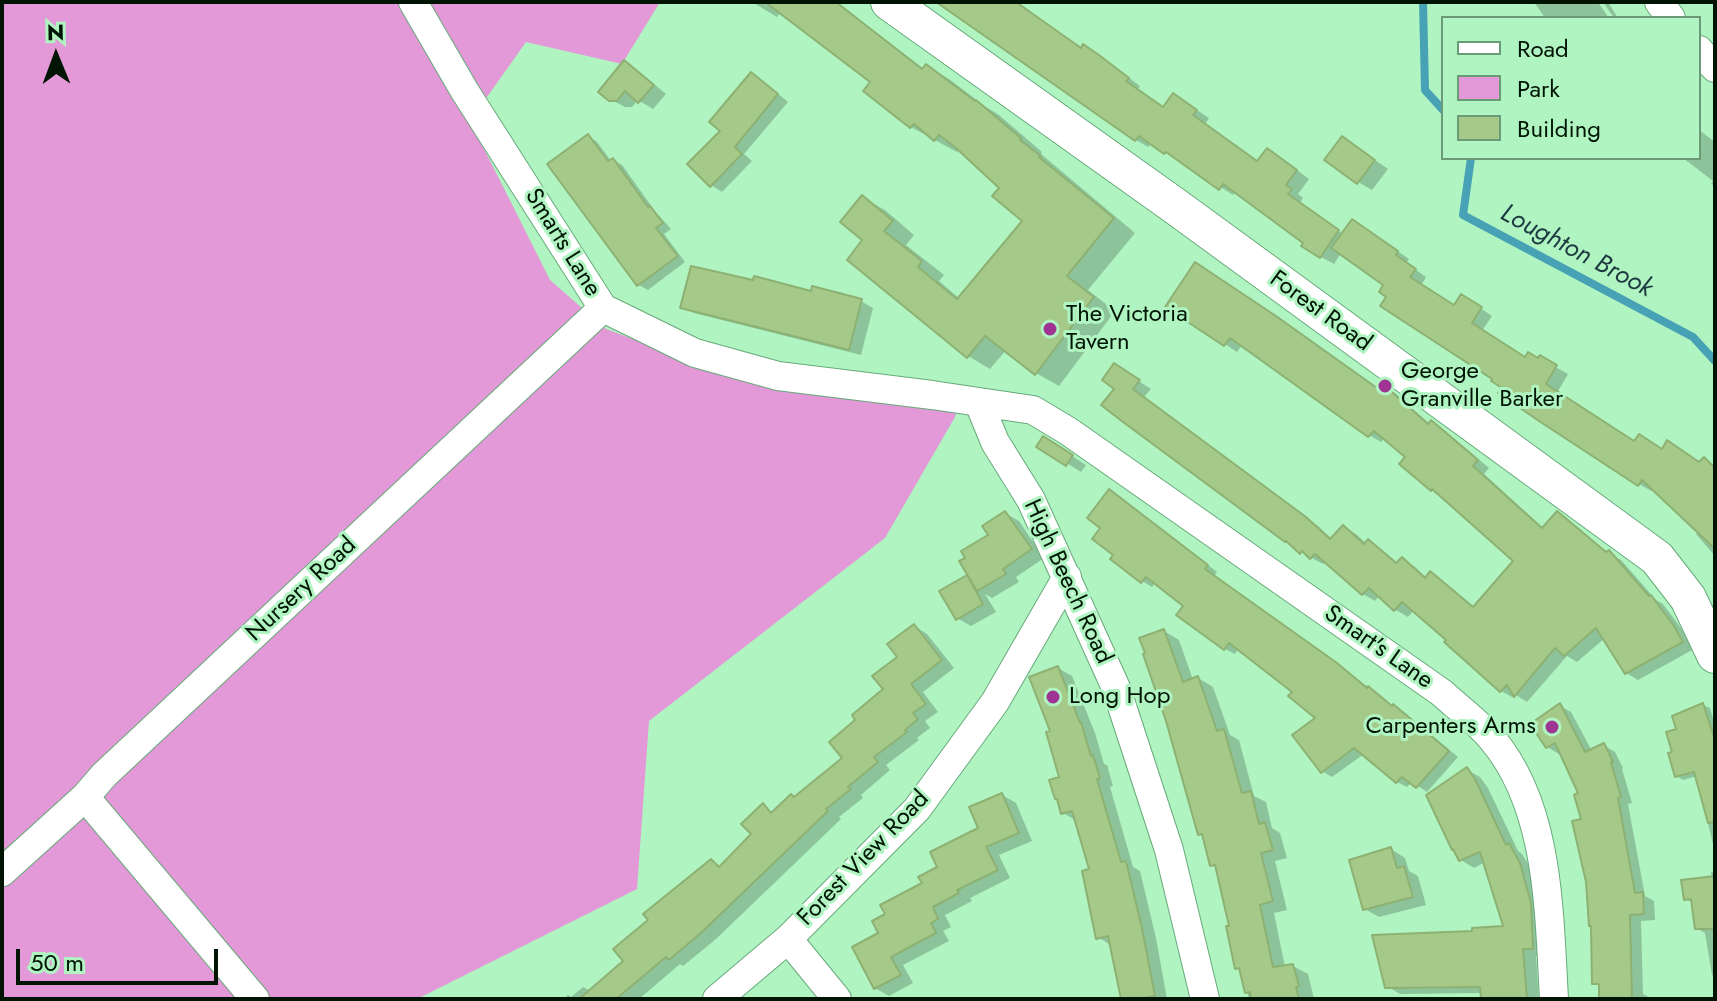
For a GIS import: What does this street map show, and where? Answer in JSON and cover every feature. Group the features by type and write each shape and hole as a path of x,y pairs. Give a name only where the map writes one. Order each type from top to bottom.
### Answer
{"street":[{"name":"Smarts Lane","path":"413,2 464,90 603,308 695,353 778,376 1033,410"},
{"name":"Forest Road","path":"889,2 1175,206 1657,558 1688,598 1715,655"},
{"path":"1701,52 1715,68"},
{"name":"Nursery Road","path":"2,872 603,308"},
{"name":"High Beech Road","path":"979,403 995,442 1031,500 1116,688 1164,835 1205,999"},
{"name":"Smart's Lane","path":"1033,410 1068,431 1442,693 1492,738 1517,775 1539,838 1549,916 1554,999"},
{"name":"Forest View Road","path":"717,999 788,939 917,809 995,702 1067,577"},
{"path":"85,797 255,999"},
{"path":"788,939 837,999"}],"green space":[{"path":"2,2 660,2 622,64 526,42 470,121 550,280 606,329 670,353 959,404 955,417 885,538 649,721 637,889 417,999 2,999"}],"building":[{"path":"765,2 836,2 922,69 926,64 976,100 1114,218 1067,276 1094,297 1035,375 985,336 967,358 847,260 862,240 840,222 862,195 893,221 884,231 922,261 918,267 957,299 1022,221 992,196 999,188 956,148 939,135 934,141 914,124 910,128 863,91 870,82"},
{"path":"936,2 1016,2 1081,48 1083,44 1099,55 1129,78 1126,81 1163,107 1173,93 1197,110 1193,115 1257,161 1267,148 1297,170 1286,185 1292,189 1288,194 1339,230 1320,258 1223,184 1219,190 1139,136 1135,141"},
{"path":"624,60 654,85 638,103 625,91 617,101 609,101 598,92"},
{"path":"751,72 778,94 735,147 742,154 710,187 687,164 720,131 709,122"},
{"path":"588,134 608,161 613,158 663,223 656,228 678,256 637,286 547,164"},
{"path":"1342,136 1375,160 1357,184 1324,160"},
{"path":"1352,219 1398,251 1396,255 1416,269 1410,277 1454,305 1461,294 1482,307 1472,323 1525,357 1528,352 1538,358 1540,355 1557,365 1546,384 1634,441 1639,434 1662,449 1667,440 1699,462 1704,457 1715,468 1715,549 1642,480 1638,486 1539,421 1498,393 1502,388 1492,379 1380,306 1386,297 1379,292 1383,285 1331,248"},
{"path":"1195,262 1377,388 1382,383 1428,424 1431,420 1478,460 1473,466 1542,528 1557,511 1606,552 1609,550 1651,595 1683,642 1625,674 1596,628 1564,656 1555,648 1514,697 1507,685 1500,692 1402,602 1394,611 1369,588 1362,595 1315,554 1310,559 1302,551 1300,554 1101,405 1114,389 1102,380 1114,363 1140,380 1133,389 1306,517 1330,539 1343,525 1364,544 1368,539 1396,563 1402,557 1425,578 1430,571 1473,607 1513,561 1399,464 1405,457 1374,431 1368,437 1230,338 1224,346 1165,307"},
{"path":"691,266 753,280 754,276 811,291 812,286 862,299 849,350 680,308"},
{"path":"1043,436 1073,455 1066,466 1036,447"},
{"path":"1109,489 1208,565 1205,569 1393,704 1449,751 1416,788 1402,777 1396,783 1354,748 1321,773 1292,735 1315,718 1288,696 1292,692 1229,643 1224,650 1176,615 1183,606 1146,577 1141,583 1110,559 1113,555 1092,539 1100,528 1087,518"},
{"path":"1005,511 1032,549 1003,569 1006,574 977,591 959,561 965,558 961,551 988,535 982,526"},
{"path":"967,575 983,604 956,620 939,591"},
{"path":"914,624 942,660 911,684 926,704 913,713 918,719 905,730 907,732 874,757 878,762 848,787 851,789 826,809 828,811 669,960 666,957 616,999 579,999 623,961 613,949 648,920 643,914 711,859 719,867 751,834 741,824 763,803 771,813 791,794 794,797 842,758 829,742 855,720 852,715 883,689 872,676 897,657 887,644"},
{"path":"1164,629 1183,682 1198,676 1217,731 1224,729 1242,793 1251,791 1259,824 1265,822 1273,850 1261,853 1273,901 1260,905 1273,967 1293,964 1299,999 1251,999 1250,992 1245,993 1239,968 1235,969 1215,865 1210,866 1202,834 1198,835 1139,638"},
{"path":"1058,666 1093,755 1121,862 1126,861 1155,996 1121,999 1108,936 1096,939 1082,871 1089,869 1072,811 1061,814 1049,780 1059,777 1046,732 1050,731 1029,677"},
{"path":"1560,703 1585,752 1604,743 1613,762 1635,893 1643,892 1644,914 1630,915 1632,999 1599,999 1599,984 1592,984 1591,926 1586,882 1572,821 1581,819 1574,795 1578,793 1555,743 1546,748 1530,724"},
{"path":"1703,703 1715,740 1715,822 1708,823 1694,772 1675,777 1666,732 1676,729 1672,716"},
{"path":"1467,767 1506,845 1509,843 1520,863 1531,903 1533,949 1523,949 1527,999 1481,999 1480,987 1385,988 1372,935 1472,931 1472,928 1503,926 1480,852 1459,861 1426,795"},
{"path":"1002,793 1019,833 986,847 998,870 957,890 959,893 933,907 938,919 931,923 936,933 891,957 901,975 874,989 852,947 878,933 872,921 885,914 880,905 922,883 918,877 937,867 930,852 978,828 969,807"},
{"path":"1391,847 1397,868 1404,866 1413,897 1363,910 1349,860"},
{"path":"1715,876 1715,929 1695,929 1691,899 1684,900 1681,880"}],"waterway":[{"name":"Loughton Brook","path":"1423,2 1425,90 1441,108"},
{"name":"Loughton Brook","path":"1471,160 1463,215 1693,337 1715,361"}],"place":[{"name":"The Victoria Tavern","path":"1050,329"},
{"name":"George Granville Barker","path":"1385,386"},
{"name":"Long Hop","path":"1053,697"},
{"name":"Carpenters Arms","path":"1552,727"}]}
